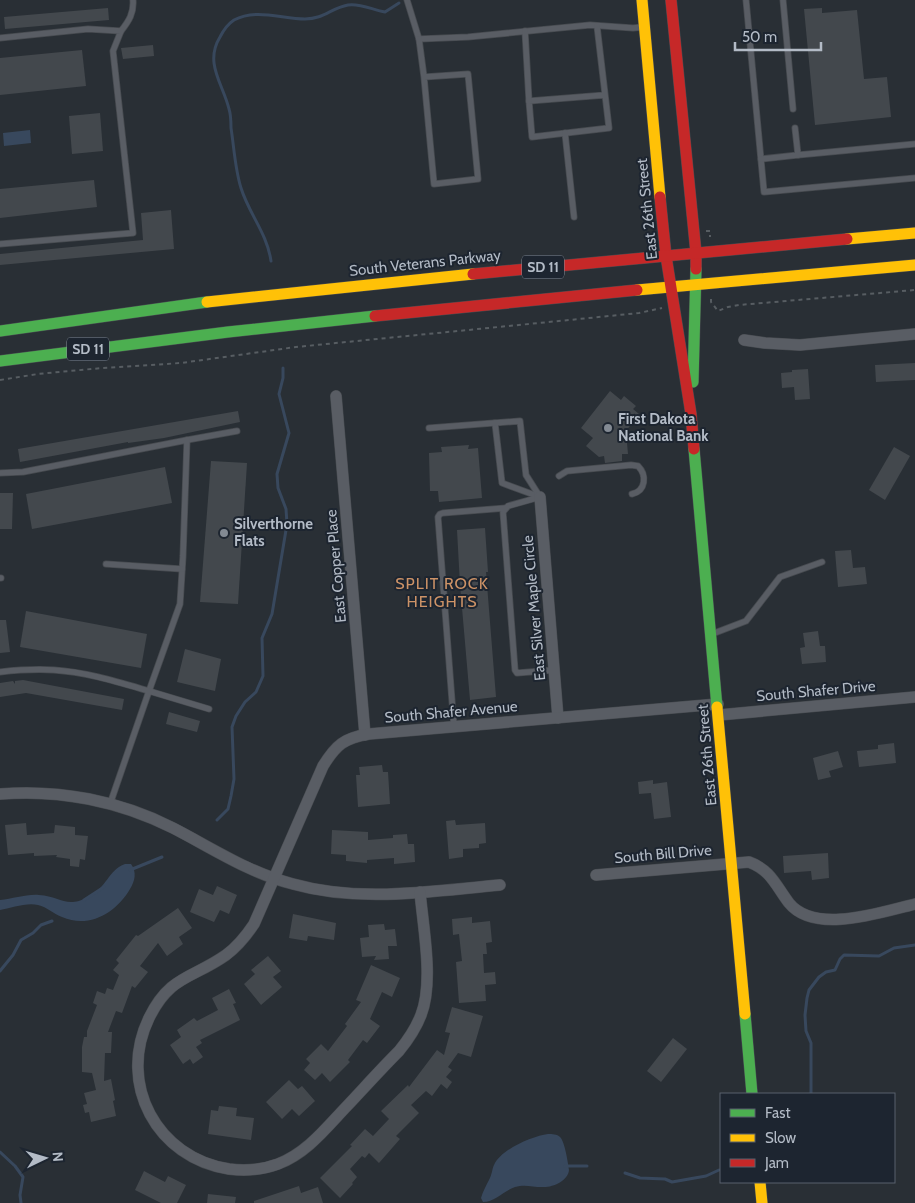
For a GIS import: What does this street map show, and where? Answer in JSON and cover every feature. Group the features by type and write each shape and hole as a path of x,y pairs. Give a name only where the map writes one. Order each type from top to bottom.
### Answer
{"main road":[{"name":"East 26th Street","path":"642,0 666,256 691,414 752,1093"},
{"name":"East 26th Street","path":"671,0 696,253 691,414"},
{"name":"South Veterans Parkway","path":"0,331 172,306 332,288 915,233"},
{"name":"SD 11","path":"0,361 300,323 671,286 915,265"},
{"path":"760,1183 762,1203"}],"street":[{"path":"744,340 800,345 915,334"},
{"name":"East Copper Place","path":"336,396 366,734"},
{"name":"East Silver Maple Circle","path":"540,497 558,718"},
{"name":"South Shafer Drive","path":"718,710 915,697"},
{"name":"South Shafer Avenue","path":"420,892 427,984 422,1013 408,1039 315,1140 290,1159 265,1168 247,1170 223,1168 196,1159 164,1136 156,1125 143,1099 137,1069 137,1054 144,1028 161,997 174,984 218,960 237,945 254,924 323,766 329,756 342,742 366,734 558,718 718,710"},
{"path":"0,794 39,793 110,804 156,820 245,867 274,878 313,889 351,894 389,895 500,885"},
{"name":"South Bill Drive","path":"596,875 749,862 760,866 769,873 794,910 808,916 845,920 915,904"}],"lane":[{"path":"0,244 132,233 113,51 121,31 130,20 134,7 133,0"},
{"path":"407,0 419,39 434,184 478,179 468,74 424,77"},
{"path":"746,0 764,192 915,178"},
{"path":"783,0 793,110"},
{"path":"419,39 468,37 597,26 645,27"},
{"path":"525,31 532,137 609,128 597,26"},
{"path":"0,38 88,29 121,31"},
{"path":"529,102 605,95"},
{"path":"795,128 798,155"},
{"path":"565,133 574,217"},
{"path":"761,159 915,144"},
{"path":"429,428 520,420 526,475 540,497"},
{"path":"495,423 502,483 540,497"},
{"path":"0,473 23,472 237,431"},
{"path":"110,804 180,604 187,440"},
{"path":"558,476 567,472 632,465 638,466 643,472 644,483 639,491 632,494"},
{"path":"454,727 438,517 444,513 506,508 540,497"},
{"path":"506,508 502,519 515,670 517,673 554,670"},
{"path":"712,634 746,620 780,577 822,562"},
{"path":"106,564 182,569"},
{"path":"0,672 26,669 56,670 115,681 209,709"}],"path":[{"path":"711,302 718,311 739,305 915,290"},
{"path":"0,380 93,369 181,363 296,347 638,313 659,309"}],"water":[{"path":"30,130 31,143 4,146 3,133"},
{"path":"125,864 131,864 134,870 135,876 132,886 124,898 109,912 92,920 72,920 34,904 0,910 0,900 29,895 46,896 68,902 80,900 99,889 115,870"},
{"path":"548,1134 559,1136 562,1140 569,1170 566,1177 559,1183 550,1186 515,1187 487,1202 483,1202 482,1195 498,1159 518,1144 534,1137"}],"building":[{"path":"108,8 109,20 5,29 4,17"},
{"path":"822,8 822,13 857,10 864,79 887,77 891,117 815,125 804,9"},
{"path":"153,45 154,56 123,59 121,48"},
{"path":"82,50 86,86 0,95 0,58"},
{"path":"100,113 103,151 72,154 69,116"},
{"path":"94,180 97,207 0,218 0,189"},
{"path":"171,210 174,249 0,265 0,254 143,240 141,213"},
{"path":"915,363 915,380 876,382 875,365"},
{"path":"808,369 810,399 795,400 794,387 782,388 781,373"},
{"path":"610,391 621,400 624,396 636,406 633,409 639,414 626,431 628,454 622,454 622,461 605,463 604,456 599,457 586,446 593,438 581,428"},
{"path":"238,411 240,422 164,438 128,442 20,462 18,449"},
{"path":"469,445 468,449 478,448 482,498 439,502 438,491 430,491 429,453 442,452 441,447"},
{"path":"894,447 910,456 885,500 869,490"},
{"name":"Silverthorne Flats","path":"211,461 247,463 238,604 200,602"},
{"path":"165,467 172,503 32,529 26,494"},
{"path":"0,493 13,493 12,529 0,529"},
{"path":"485,528 488,572 486,572 496,697 470,700 457,530"},
{"path":"851,550 853,568 865,567 867,584 838,587 835,551"},
{"path":"26,611 147,634 141,668 20,647"},
{"path":"0,620 6,620 10,652 0,653"},
{"path":"818,631 820,646 825,646 826,662 802,664 800,648 805,647 803,633"},
{"path":"185,649 221,659 215,691 177,682"},
{"path":"23,680 124,699 122,710 26,693 0,697 0,683 13,681 15,684 15,681"},
{"path":"169,712 200,721 197,732 166,724"},
{"path":"894,743 896,763 859,767 857,751 878,749 878,745"},
{"path":"838,751 843,767 829,771 831,777 818,780 813,758"},
{"path":"382,765 383,772 388,772 390,804 358,807 356,775 360,775 359,767"},
{"path":"653,780 653,784 667,782 671,817 654,819 651,793 639,794 638,782"},
{"path":"455,820 456,825 485,823 486,843 479,844 479,848 463,849 463,857 449,859 446,821"},
{"path":"26,823 27,835 54,833 55,825 75,827 75,835 88,836 85,860 80,859 79,867 70,866 70,859 56,857 57,855 34,856 34,853 8,855 5,825"},
{"path":"332,830 368,832 368,840 393,838 393,835 407,834 408,844 414,844 415,862 394,864 394,858 367,860 367,863 346,861 346,855 331,854"},
{"path":"828,853 829,878 812,880 811,871 784,873 783,856"},
{"path":"217,886 237,895 229,914 220,910 214,922 190,912 199,889 213,895"},
{"path":"178,908 192,928 179,937 183,944 167,956 158,943 140,966 148,972 135,988 132,986 122,1013 116,1011 108,1032 112,1032 111,1053 105,1053 104,1081 111,1079 116,1116 91,1122 89,1112 85,1113 83,1105 87,1104 84,1093 96,1090 92,1073 82,1072 82,1047 97,1005 93,1003 97,991 105,994 107,988 113,990 119,975 113,970 119,963 116,960 136,935 138,936"},
{"path":"293,914 336,923 334,940 308,936 307,941 289,938"},
{"path":"472,917 472,923 490,921 492,942 486,943 487,954 483,954 484,973 495,972 496,984 485,985 486,1001 459,1003 456,962 462,961 459,934 453,935 452,919"},
{"path":"384,924 385,930 395,929 397,946 388,946 389,959 374,960 376,956 362,957 360,938 369,937 368,925"},
{"path":"268,956 281,971 273,977 282,987 261,1005 244,984 255,974 251,970"},
{"path":"371,965 400,978 392,997 382,992 370,1019 380,1026 367,1043 363,1040 348,1060 350,1062 330,1082 322,1073 315,1080 304,1070 310,1063 306,1059 321,1044 328,1051 347,1026 345,1024 361,1002 356,1000"},
{"path":"229,989 236,1003 233,1004 240,1020 200,1040 202,1043 196,1047 203,1057 193,1064 190,1059 183,1064 170,1045 181,1037 177,1030 194,1018 197,1021 218,1010 212,998"},
{"path":"452,1007 483,1016 471,1057 458,1053 448,1067 452,1070 446,1077 452,1082 447,1089 441,1084 432,1096 426,1091 411,1105 419,1113 396,1136 400,1139 379,1163 369,1153 365,1158 362,1156 350,1169 357,1177 340,1198 320,1178 352,1146 350,1145 365,1129 373,1136 389,1119 381,1111 408,1085 409,1087 437,1050 444,1055 450,1033 445,1032"},
{"path":"673,1038 687,1049 661,1082 647,1071"},
{"path":"289,1080 298,1089 302,1086 315,1101 299,1116 292,1109 282,1119 266,1102"},
{"path":"219,1106 237,1108 236,1116 254,1118 251,1140 208,1134 211,1110 218,1111"},
{"path":"144,1171 165,1182 168,1176 186,1185 177,1203 161,1203 135,1190"},
{"path":"299,1186 301,1193 318,1187 323,1203 254,1203 254,1201"},
{"path":"208,1194 236,1197 235,1203 207,1203"}],"waterway":[{"path":"271,261 266,241 244,197 239,181 230,111 214,65 214,56 220,37 234,20 251,15 260,14 296,19 312,19 348,5 362,6 385,12 399,3"},
{"path":"217,820 228,809 234,779 232,727 236,716 245,702 256,692 263,676 262,638 272,614 287,524 286,509 278,488 277,474 289,433 279,394 283,378 283,368"},
{"path":"130,870 162,857"},
{"path":"84,900 104,887"},
{"path":"0,971 13,955 21,940 33,933 41,925 52,921"},
{"path":"811,1093 811,1043 806,1031 805,1015 809,990 819,977 826,972 835,970 844,955 879,956 894,948 915,945"},
{"path":"0,1152 15,1166 23,1177 20,1195 21,1203"},
{"path":"565,1166 587,1166"},
{"path":"625,1173 640,1178 665,1179 672,1182 706,1176 719,1170"}],"traffic: fast":[{"path":"693,382 696,269"},
{"path":"0,331 207,302"},
{"path":"0,361 228,332 375,316"},
{"path":"694,449 717,707"},
{"path":"745,1014 752,1093"}],"traffic: slow":[{"path":"642,0 660,197"},
{"path":"847,239 915,233"},
{"path":"637,290 915,265"},
{"path":"207,302 473,274"},
{"path":"717,707 745,1014"},
{"path":"760,1183 762,1203"}],"traffic: jam":[{"path":"671,0 696,269"},
{"path":"660,197 666,256 691,414 694,449"},
{"path":"473,274 847,239"},
{"path":"375,316 637,290"}],"place":[{"name":"First Dakota National Bank","path":"608,428"},
{"name":"Silverthorne Flats","path":"224,533"}],"district":[{"name":"SPLIT ROCK HEIGHTS","path":"442,592"}]}
